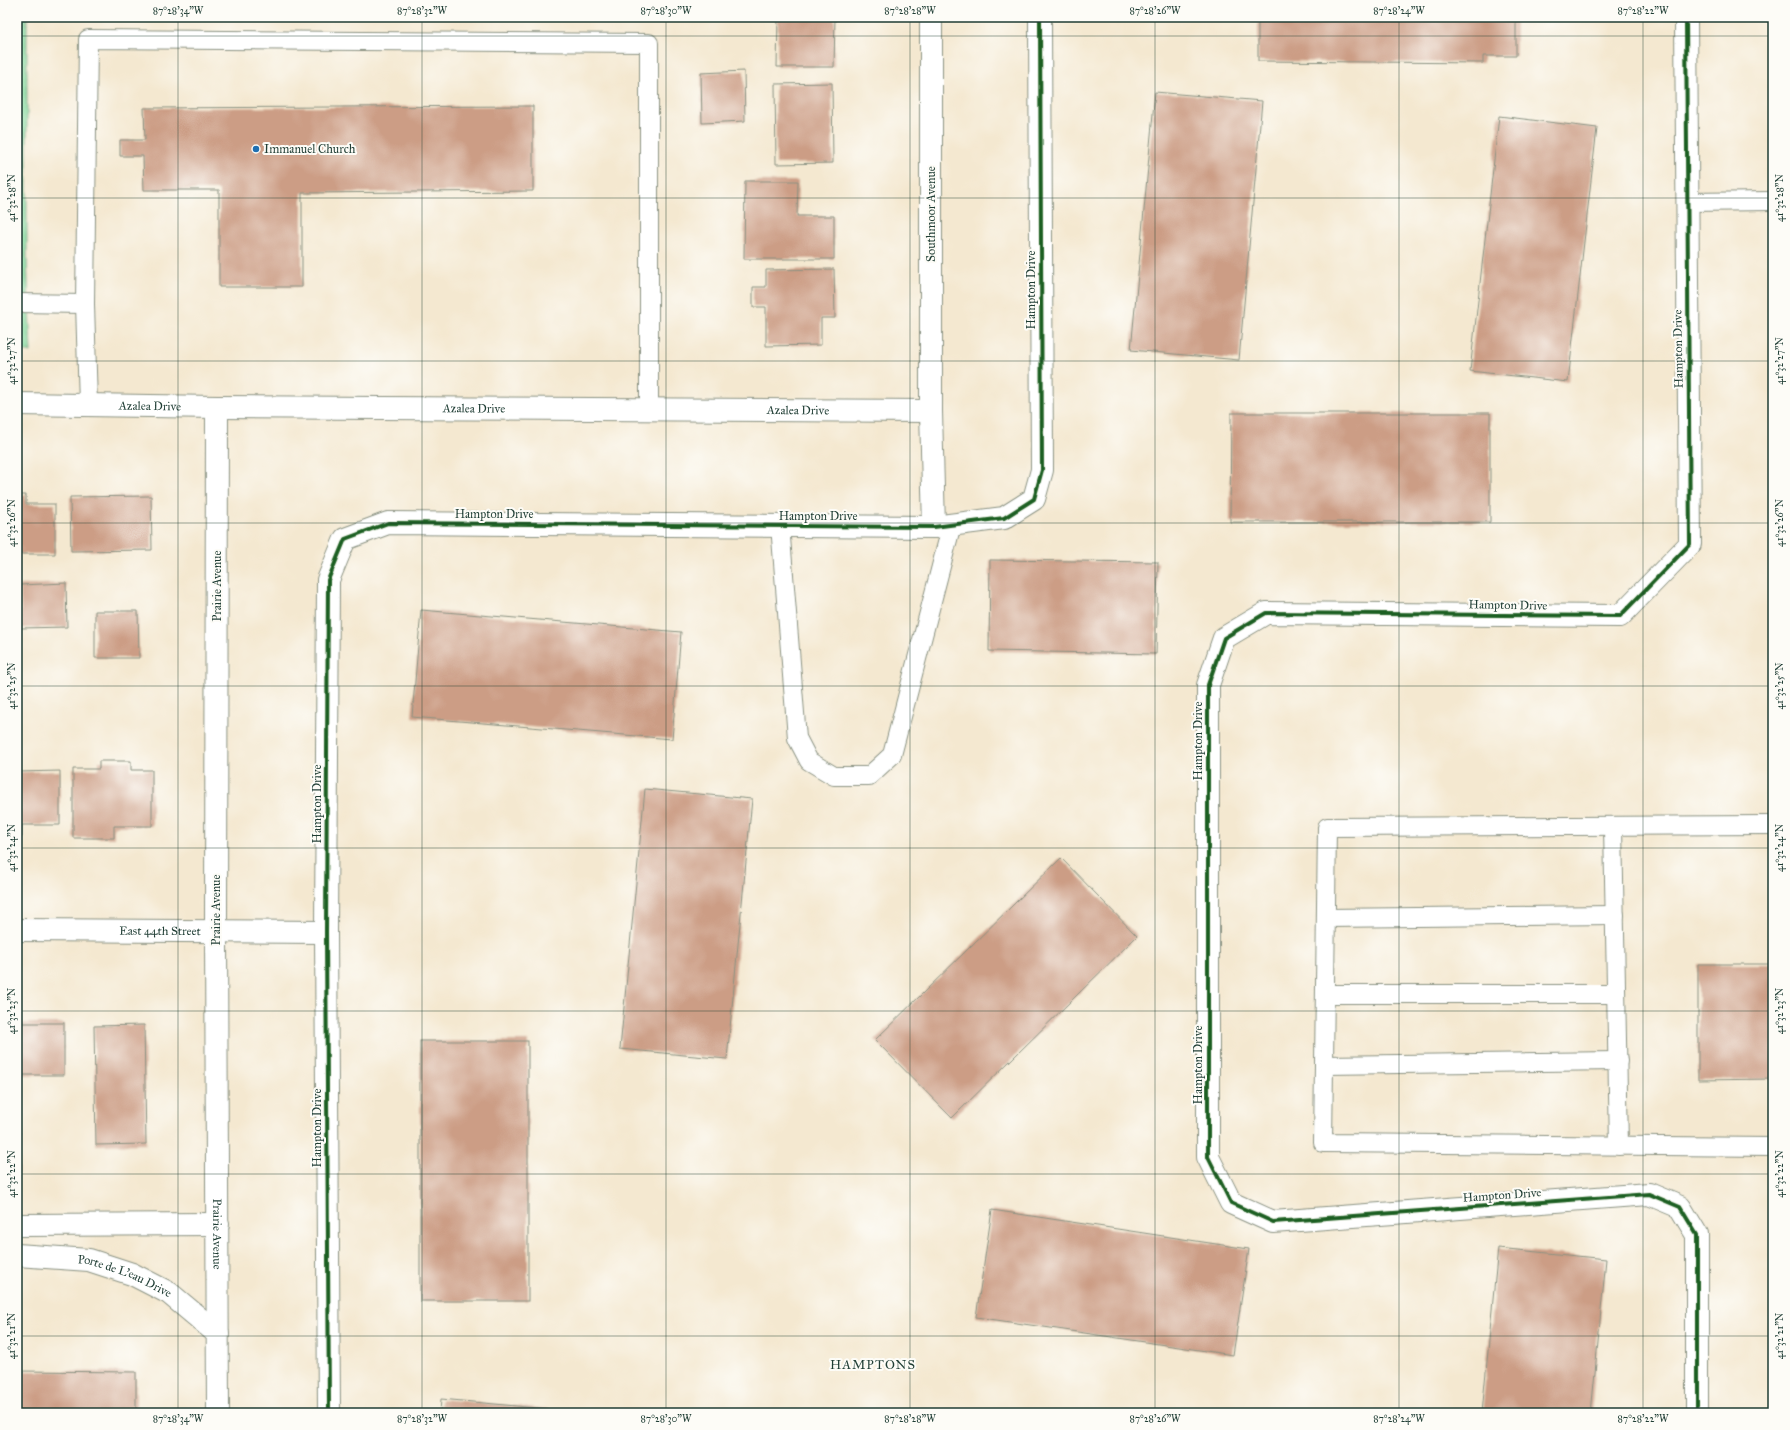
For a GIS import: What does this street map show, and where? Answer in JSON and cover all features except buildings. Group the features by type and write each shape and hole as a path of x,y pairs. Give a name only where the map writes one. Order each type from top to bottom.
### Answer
{"street":[{"name":"Southmoor Avenue","path":"931,17 931,411"},
{"name":"Hampton Drive","path":"329,1413 326,932 328,580 345,540 388,523 780,526 942,525 1004,518 1034,498 1042,470 1040,17"},
{"name":"Hampton Drive","path":"1686,17 1686,202 1690,544 1620,616 1266,613 1224,638 1208,685 1208,1157 1231,1203 1273,1222 1649,1194 1680,1207 1697,1235 1697,1413"},
{"name":"Azalea Drive","path":"17,404 217,407 931,411"},
{"name":"Prairie Avenue","path":"217,407 216,932 218,1413"},
{"path":"931,411 942,525"},
{"name":"East 44th Street","path":"17,930 326,932"},
{"path":"17,1224 218,1224"},
{"name":"Porte de L'eau Drive","path":"17,1255 89,1260 132,1274 169,1293 218,1334"}],"lane":[{"path":"88,404 85,304 88,39 649,43 649,409"},
{"path":"1686,202 1773,201"},
{"path":"17,303 85,304"},
{"path":"780,526 797,738 809,761 834,776 869,776 892,755 942,525"},
{"path":"1773,825 1327,827 1324,1065 1324,1143 1773,1147"},
{"path":"1613,826 1619,1146"},
{"path":"1326,918 1615,915"},
{"path":"1325,994 1616,994"},
{"path":"1324,1065 1618,1061"}],"green space":[{"path":"17,17 27,17 27,258 31,352 17,352"}],"cycle path":[{"path":"329,1413 326,932 328,580 345,539 388,523 934,527 1004,518 1034,499 1042,470 1040,17"},
{"path":"1686,17 1690,544 1620,616 1266,613 1224,638 1208,685 1208,1157 1231,1203 1273,1222 1649,1194 1680,1207 1697,1235 1697,1413"}],"place":[{"name":"Immanuel Church","path":"256,149"}],"district":[{"name":"HAMPTONS","path":"873,1365"}]}
